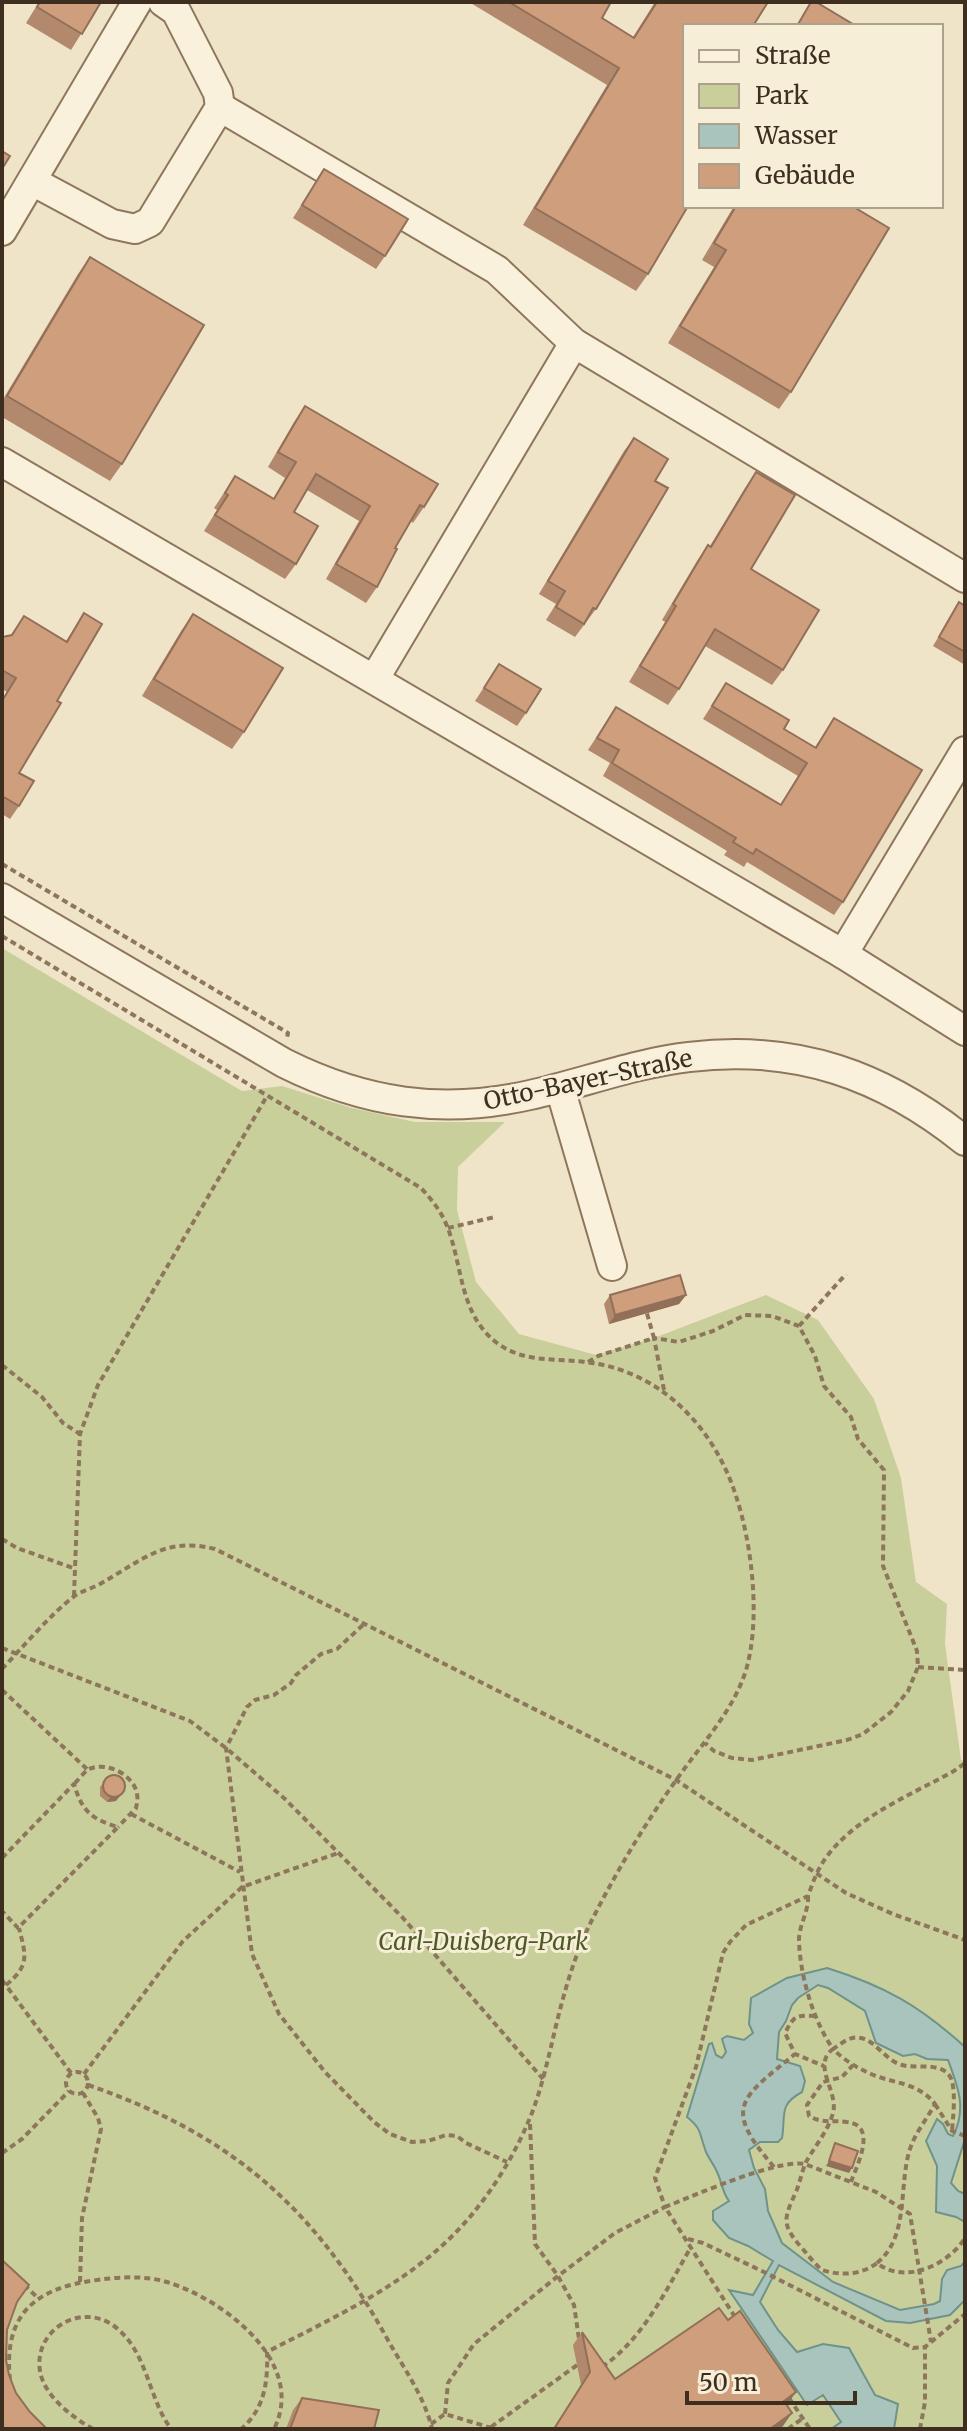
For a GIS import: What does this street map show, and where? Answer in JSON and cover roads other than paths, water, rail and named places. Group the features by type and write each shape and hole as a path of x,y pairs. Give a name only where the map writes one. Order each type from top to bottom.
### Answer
{"street":[{"path":"2,231 137,2"},
{"path":"32,181 112,224 135,229 150,222 220,107 218,93 176,11 163,2"},
{"path":"220,107 497,270 574,343 965,578"},
{"path":"375,678 574,343"},
{"path":"2,462 843,954 965,1031"},
{"path":"843,954 965,751"},
{"name":"Otto-Bayer-Straße","path":"2,898 284,1063 342,1088 405,1103 468,1105 499,1102 687,1057 775,1056 832,1068 889,1090 916,1105 965,1141"},
{"path":"560,1088 612,1266"}],"water":[{"path":"827,1968 867,1982 901,1999 965,2047 965,2139 951,2183 965,2194 965,2222 936,2212 937,2166 926,2141 937,2119 953,2136 960,2117 960,2098 948,2060 927,2059 915,2054 903,2056 876,2043 865,2011 828,1988 818,1985 792,2005 779,2032 777,2059 800,2066 805,2081 802,2092 786,2106 782,2138 778,2142 760,2142 749,2150 765,2189 768,2211 782,2243 833,2282 900,2310 940,2301 942,2279 947,2270 961,2266 965,2261 965,2300 950,2315 910,2323 886,2321 779,2265 760,2302 797,2352 823,2344 849,2348 875,2395 898,2404 894,2429 831,2429 841,2422 823,2395 807,2405 729,2290 753,2295 773,2261 729,2238 713,2220 713,2211 729,2201 699,2132 687,2117 709,2044 712,2043 716,2055 722,2058 726,2052 722,2039 727,2036 744,2040 753,2033 749,2024 751,1998 787,1978"}],"park label":[{"name":"Carl-Duisberg-Park","path":"483,1942"}]}
